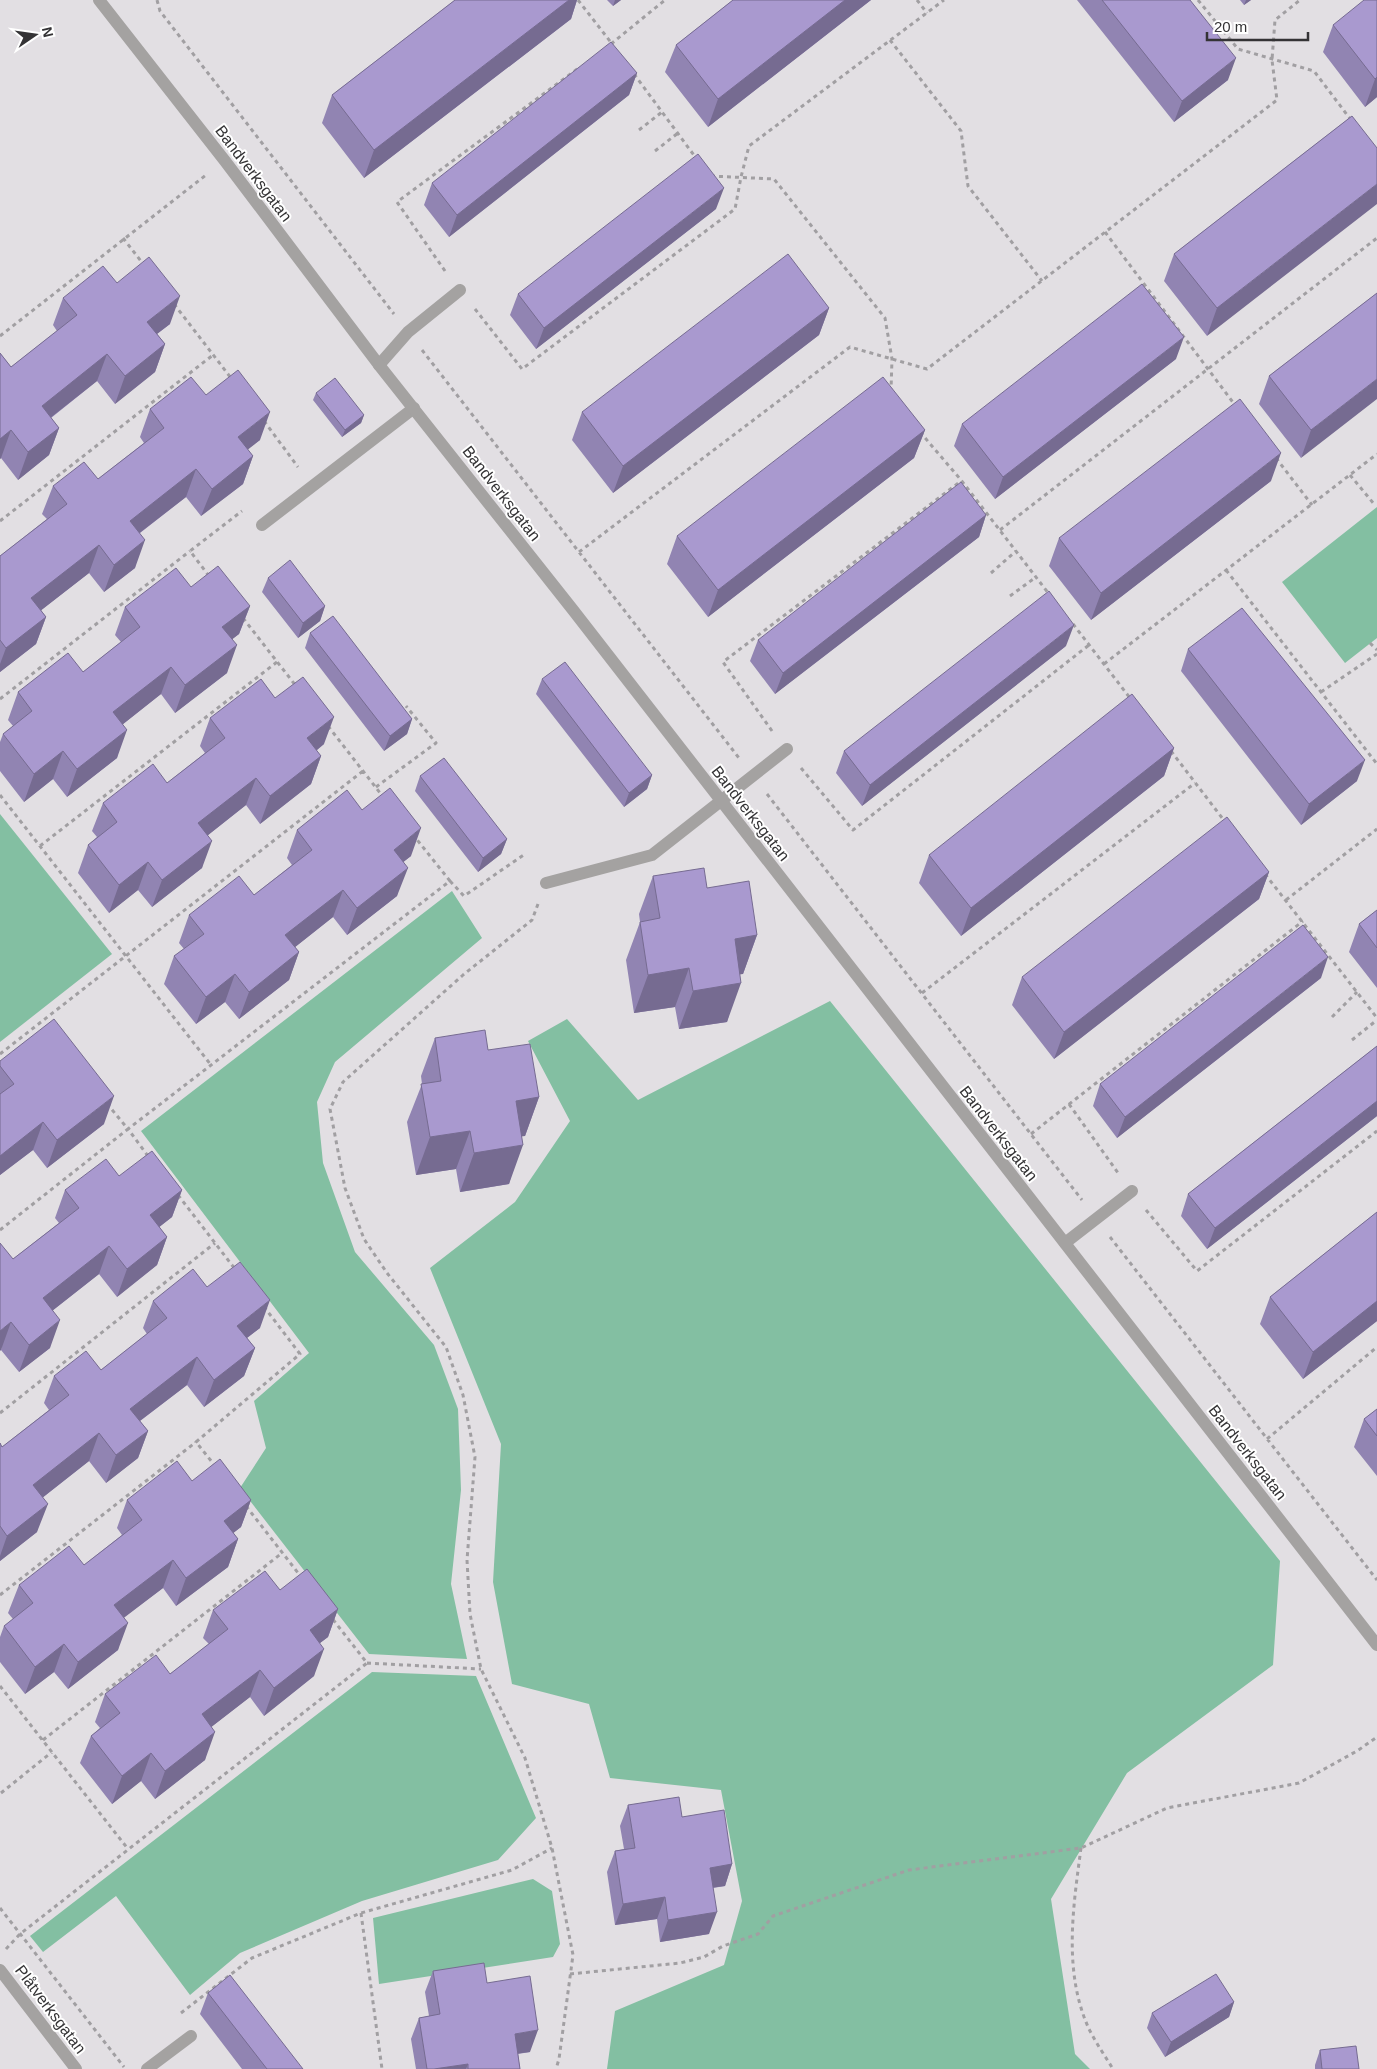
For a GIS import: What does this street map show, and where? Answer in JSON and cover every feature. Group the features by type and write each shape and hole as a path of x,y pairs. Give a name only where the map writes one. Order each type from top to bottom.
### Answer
{"street":[{"name":"Bandverksgatan","path":"99,0 225,161 379,365 567,602 1377,1646"},
{"path":"379,365 408,332 460,290"},
{"path":"262,525 414,408"},
{"path":"546,883 652,855 787,749"},
{"path":"1065,1244 1132,1192"},
{"name":"Plåtverksgatan","path":"0,1970 76,2069"},
{"path":"147,2069 191,2036"}],"path":[{"path":"156,0 160,11"},
{"path":"578,0 617,51"},
{"path":"603,49 665,0"},
{"path":"917,0 927,13"},
{"path":"474,308 522,369 735,209 740,176 749,146 944,0"},
{"path":"1198,0 1238,49 1314,72 1354,124"},
{"path":"579,552 850,347 926,369 1042,281 1277,100 1272,60 1274,20 1300,0"},
{"path":"890,40 961,131 968,186 1042,281"},
{"path":"448,276 397,202 587,61"},
{"path":"628,66 699,162"},
{"path":"639,130 662,112"},
{"path":"655,151 678,133"},
{"path":"0,336 123,238 225,161"},
{"path":"710,176 774,178 885,318 892,359 891,398"},
{"path":"1105,232 1237,407"},
{"path":"123,238 147,269"},
{"path":"1000,530 1377,238"},
{"path":"171,300 236,385"},
{"path":"0,521 213,355"},
{"path":"259,414 299,466 291,472"},
{"path":"916,428 962,480 1054,600"},
{"path":"1271,452 1312,505"},
{"path":"1104,664 1377,454"},
{"path":"1350,475 1374,504"},
{"path":"777,737 723,662 962,480"},
{"path":"0,699 245,509"},
{"path":"190,551 214,581"},
{"path":"991,573 1016,551"},
{"path":"1226,570 1377,764"},
{"path":"1010,596 1036,577"},
{"path":"242,618 302,693"},
{"path":"1071,622 1132,701"},
{"path":"1370,643 1377,650"},
{"path":"796,761 853,830 1089,645"},
{"path":"1321,692 1377,654"},
{"path":"40,846 277,662"},
{"path":"376,787 436,743 406,706"},
{"path":"326,724 388,803"},
{"path":"1167,746 1232,830"},
{"path":"0,1054 364,771"},
{"path":"922,993 1196,783"},
{"path":"0,795 211,1065"},
{"path":"1286,900 1377,829"},
{"path":"413,834 464,896 525,854"},
{"path":"1262,869 1377,1019 1352,1040"},
{"path":"0,1230 450,881"},
{"path":"546,883 532,920 463,975 364,1062 344,1082 330,1109 345,1188 364,1239 387,1273 446,1347 463,1395 475,1457 467,1560 470,1614 481,1669 525,1758 552,1848 573,1955 556,2069"},
{"path":"1031,1134 1303,921"},
{"path":"1332,1017 1357,992"},
{"path":"41,1022 47,1030"},
{"path":"103,1099 151,1160"},
{"path":"1069,1104 1120,1175"},
{"path":"1141,1204 1197,1271 1377,1131"},
{"path":"174,1190 238,1273"},
{"path":"0,1413 215,1243"},
{"path":"0,1595 196,1442 300,1354 260,1302"},
{"path":"1268,1439 1377,1347"},
{"path":"196,1442 219,1472"},
{"path":"242,1501 306,1584"},
{"path":"42,1740 282,1553"},
{"path":"331,1616 367,1663"},
{"path":"0,1954 20,1934 367,1663 481,1669"},
{"path":"0,1686 128,1850"},
{"path":"570,1974 680,1963 704,1957 723,1946 758,1934 773,1916 909,1870 1081,1848 1166,1808 1299,1783 1357,1751 1377,1737"},
{"path":"1,1793 52,1752"},
{"path":"177,2017 252,1958 361,1913 512,1870 552,1848"},
{"path":"1081,1848 1072,1915 1072,1944 1076,1988 1090,2029 1113,2069"},
{"path":"0,1908 126,2069"},
{"path":"361,1913 382,2069"}],"green space":[{"path":"1377,507 1377,638 1345,663 1282,582"},
{"path":"0,814 112,954 0,1042"},
{"path":"452,891 482,938 335,1062 317,1102 323,1163 355,1252 434,1345 458,1409 461,1490 451,1584 467,1659 369,1654 240,1488 266,1448 254,1401 309,1353 141,1131"},
{"path":"830,1001 1280,1561 1273,1665 1127,1773 1051,1899 1075,2054 1090,2069 607,2069 615,2011 724,1965 742,1901 721,1790 610,1778 589,1704 512,1684 493,1582 501,1444 430,1268 515,1202 570,1121 528,1041 567,1019 638,1100"},
{"path":"372,1672 476,1676 536,1818 498,1860 362,1901 240,1953 190,1995 116,1896 43,1952 30,1936"},
{"path":"533,1879 552,1891 560,1944 553,1957 379,1984 373,1918"}],"building":[{"path":"455,0 569,0 374,150 332,95"},
{"path":"733,0 845,0 718,99 676,45"},
{"path":"1102,0 1190,0 1236,58 1182,101"},
{"path":"1364,0 1377,0 1377,77 1375,79 1333,25"},
{"path":"611,42 637,73 457,215 432,183"},
{"path":"1352,116 1377,148 1377,184 1217,308 1174,254"},
{"path":"698,154 724,188 544,328 518,294"},
{"path":"788,254 829,308 623,466 582,412"},
{"path":"149,257 180,296 147,322 165,344 125,376 107,354 42,406 59,428 28,452 11,430 0,439 0,353 11,367 77,315 63,298 103,266 117,283"},
{"path":"1142,284 1184,337 1003,477 962,424"},
{"path":"1377,293 1377,379 1311,430 1269,376"},
{"path":"238,370 270,412 238,437 253,456 212,489 196,469 130,521 145,540 114,565 99,545 31,598 46,617 6,648 0,640 0,556 67,504 53,486 84,462 98,479 164,428 150,409 191,377 206,395"},
{"path":"883,377 925,430 718,590 677,536"},
{"path":"335,378 364,415 345,430 316,393"},
{"path":"1240,399 1281,453 1101,593 1059,538"},
{"path":"961,482 986,515 783,673 758,640"},
{"path":"290,560 325,606 303,623 268,578"},
{"path":"218,566 250,606 222,627 237,645 185,685 171,667 113,712 127,730 77,769 63,751 34,774 3,734 32,711 18,692 68,653 83,672 140,627 125,607 176,568 191,587"},
{"path":"1049,591 1074,625 870,785 844,751"},
{"path":"1242,608 1365,760 1309,804 1188,649"},
{"path":"333,616 412,719 390,736 310,633"},
{"path":"565,662 652,775 629,793 542,679"},
{"path":"303,677 334,717 307,738 321,756 270,796 256,778 198,823 212,841 162,880 148,862 119,885 88,845 117,822 103,803 153,764 167,783 225,738 210,718 261,679 275,698"},
{"path":"1132,694 1174,748 971,908 929,855"},
{"path":"444,758 507,839 483,858 420,776"},
{"path":"390,788 421,828 394,850 408,868 357,908 343,890 285,935 299,952 249,992 235,974 206,997 174,956 204,934 189,915 239,876 254,895 312,850 297,830 347,790 362,810"},
{"path":"1227,817 1269,872 1064,1032 1022,977"},
{"path":"704,868 707,888 749,881 757,935 735,939 741,983 693,991 689,968 648,975 640,922 660,918 653,876"},
{"path":"1377,910 1377,948 1359,924"},
{"path":"1303,925 1328,957 1125,1117 1100,1084"},
{"path":"54,1019 114,1096 57,1140 43,1122 0,1156 0,1094 14,1084 0,1066 0,1061"},
{"path":"485,1030 488,1050 530,1044 539,1097 516,1101 523,1145 474,1153 470,1131 430,1137 421,1084 441,1081 435,1038"},
{"path":"1377,1046 1377,1101 1215,1228 1188,1194"},
{"path":"152,1151 182,1190 150,1215 167,1237 127,1269 109,1246 43,1298 60,1320 29,1345 11,1322 0,1331 0,1243 13,1259 79,1208 65,1190 106,1159 119,1176"},
{"path":"1377,1212 1377,1301 1313,1352 1270,1297"},
{"path":"240,1262 270,1300 237,1326 255,1348 214,1380 197,1357 130,1409 148,1431 116,1455 99,1433 33,1485 48,1504 7,1536 0,1526 0,1443 2,1447 69,1395 54,1376 86,1351 101,1370 167,1318 153,1301 193,1269 207,1287"},
{"path":"1377,1409 1377,1436 1364,1419"},
{"path":"220,1459 251,1500 224,1521 238,1539 186,1578 173,1560 114,1605 128,1623 78,1662 64,1644 35,1667 4,1626 33,1603 19,1585 69,1546 84,1565 142,1520 127,1500 177,1461 192,1481"},
{"path":"307,1569 338,1609 310,1630 324,1649 274,1688 260,1670 202,1714 215,1732 165,1771 151,1753 122,1776 91,1736 120,1713 105,1694 156,1655 170,1674 228,1629 213,1610 265,1571 280,1590"},
{"path":"679,1797 682,1817 724,1810 732,1864 710,1868 717,1912 668,1920 665,1897 623,1904 615,1851 635,1848 628,1805"},
{"path":"484,1963 487,1983 530,1976 538,2030 515,2034 520,2069 468,2069 468,2064 427,2069 419,2018 440,2014 433,1971"},
{"path":"1216,1974 1234,2002 1171,2042 1152,2013"},
{"path":"230,1975 303,2069 267,2069 208,1993"},
{"path":"1356,2046 1359,2069 1322,2069 1320,2050"}]}
